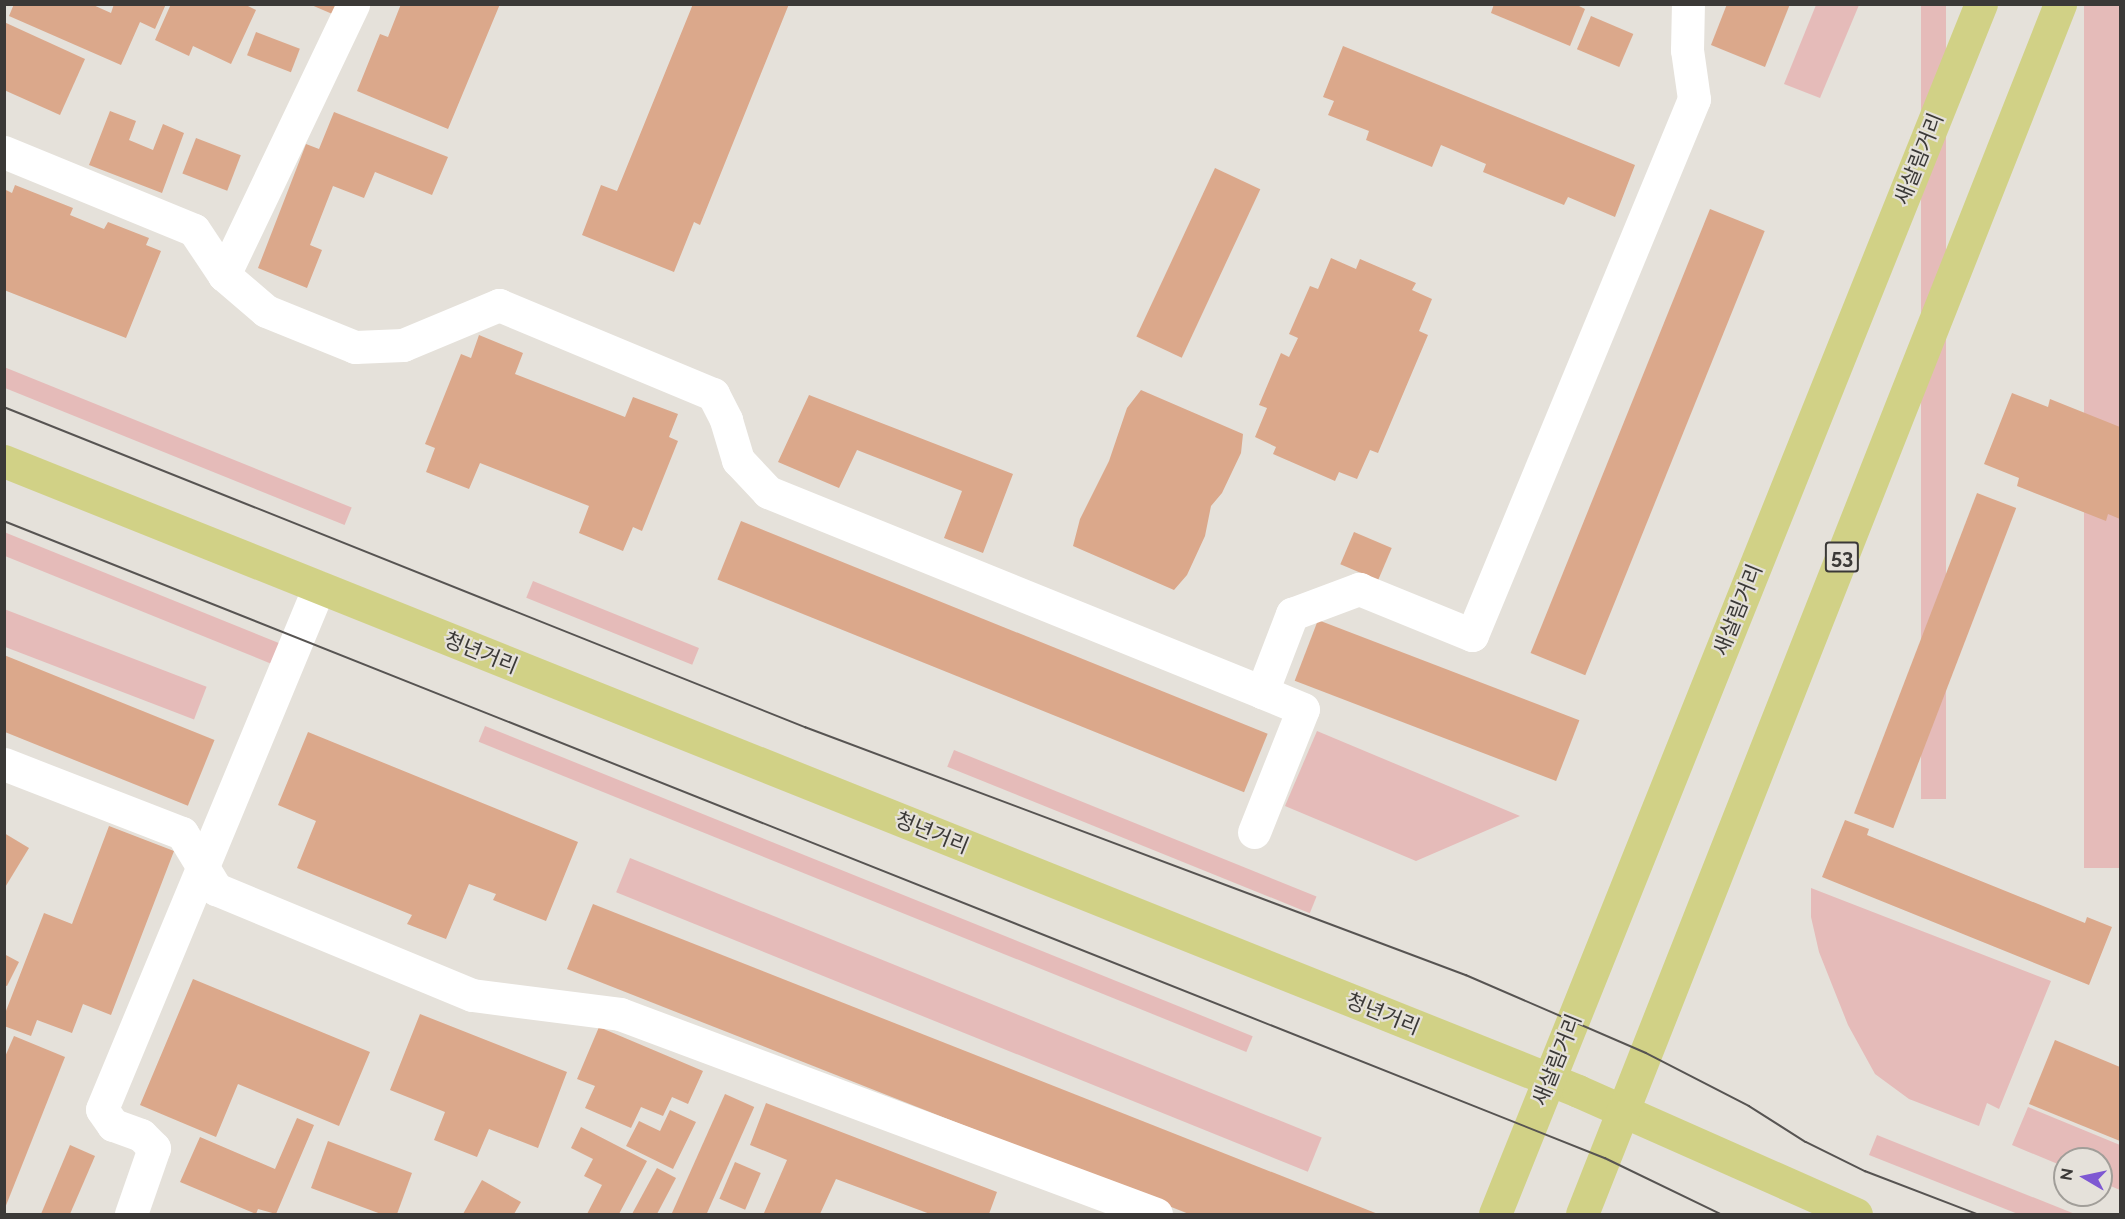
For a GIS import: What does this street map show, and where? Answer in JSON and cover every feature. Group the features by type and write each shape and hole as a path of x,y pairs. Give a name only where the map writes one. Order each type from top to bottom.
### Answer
{"main road":[{"name":"새살림거리","path":"1495,1215 1981,4"},
{"name":"53","path":"1623,1110 2060,4"},
{"name":"청년거리","path":"4,461 1623,1110 1856,1215"},
{"path":"1582,1215 1623,1110"}],"street":[{"path":"224,275 353,4"},
{"path":"1262,692 1292,614 1359,589 1472,635 1694,99 1687,50 1688,4"},
{"path":"4,152 194,230 224,275 266,311 355,347 403,345 499,306 713,394 726,420 738,460 768,492 1303,709 1254,832"},
{"path":"130,1215 154,1148 141,1135 113,1125 102,1109 319,587"},
{"path":"4,764 182,833 216,889 472,995 620,1014 1156,1215"}],"shaded area":[{"path":"1816,5 1859,5 1820,98 1784,84"},
{"path":"1921,5 1946,5 1946,799 1921,799"},
{"path":"2084,5 2120,5 2120,868 2084,868"},
{"path":"4,367 352,507 345,525 4,387"},
{"path":"4,532 289,647 280,667 4,556"},
{"path":"533,581 699,648 692,665 526,598"},
{"path":"4,609 207,687 194,719 4,646"},
{"path":"485,726 1253,1036 1246,1052 479,742"},
{"path":"1317,731 1520,816 1416,861 1285,806"},
{"path":"954,750 1317,896 1310,913 947,767"},
{"path":"630,858 1322,1137 1308,1172 616,892"},
{"path":"1811,888 2051,981 1999,1109 1987,1103 1979,1126 1909,1099 1875,1074 1848,1025 1819,952 1811,917"},
{"path":"2028,1107 2120,1145 2120,1190 2113,1187 2113,1147 2053,1147 2053,1162 2012,1145"},
{"path":"1877,1135 2075,1214 2018,1214 1869,1155"}],"building":[{"path":"14,4 91,4 111,13 114,4 166,4 155,29 140,22 121,65 9,16"},
{"path":"171,4 244,4 256,10 231,64 193,46 189,56 155,40"},
{"path":"309,4 342,4 337,16"},
{"path":"401,4 500,4 448,129 357,91 380,34 388,37"},
{"path":"693,4 789,4 700,225 694,222 674,272 582,235 601,185 617,191"},
{"path":"1494,4 1575,4 1585,9 1570,46 1491,13"},
{"path":"1727,4 1790,4 1765,67 1711,45"},
{"path":"1591,16 1633,34 1619,67 1577,49"},
{"path":"4,22 85,59 60,115 4,90"},
{"path":"256,32 300,49 291,72 247,55"},
{"path":"1343,46 1635,165 1615,217 1568,197 1564,205 1483,172 1486,164 1441,145 1432,167 1366,140 1369,131 1328,115 1334,101 1323,97"},
{"path":"110,111 136,121 129,140 153,150 163,124 184,133 162,193 89,165"},
{"path":"334,112 448,157 432,195 375,172 364,198 333,186 310,245 322,250 307,288 258,268 306,144 319,149"},
{"path":"196,138 241,155 227,191 182,173"},
{"path":"1215,168 1260,189 1182,358 1136,337"},
{"path":"15,185 73,208 70,215 104,229 108,222 149,238 146,245 161,251 126,338 4,290 4,189 12,193"},
{"path":"1710,209 1765,231 1585,675 1531,653"},
{"path":"1331,258 1356,269 1360,259 1416,283 1412,290 1432,299 1419,331 1428,335 1378,453 1370,450 1357,479 1339,472 1335,481 1273,454 1276,447 1255,437 1267,408 1259,405 1281,353 1289,357 1298,338 1289,334 1310,286 1318,289"},
{"path":"479,335 523,353 515,374 625,417 633,397 678,414 669,437 678,441 642,531 633,527 623,551 579,533 589,506 480,463 469,489 426,472 435,448 425,444 461,354 471,358"},
{"path":"1141,390 1243,434 1241,453 1222,493 1211,506 1205,536 1187,575 1174,590 1073,546 1080,519 1109,461 1127,408"},
{"path":"2012,393 2048,407 2050,399 2120,427 2120,519 2108,514 2106,521 2017,486 2019,478 1984,464"},
{"path":"809,395 1013,474 983,553 944,538 962,491 857,450 839,488 778,462"},
{"path":"1977,493 2016,508 1893,828 1854,813"},
{"path":"741,521 1268,734 1244,792 717,579"},
{"path":"1354,532 1392,548 1378,580 1340,564"},
{"path":"1318,620 1579,720 1556,781 1295,681"},
{"path":"4,655 214,740 188,806 4,732"},
{"path":"308,732 578,842 546,921 493,900 496,894 469,884 446,939 407,924 412,915 297,868 316,821 278,805"},
{"path":"1845,820 1869,829 1867,835 2085,923 2087,917 2112,927 2089,985 1822,877"},
{"path":"109,826 174,851 111,1015 83,1004 72,1033 37,1020 31,1036 4,1026 4,1016 44,913 72,924"},
{"path":"4,833 29,848 4,889"},
{"path":"593,904 1378,1214 1189,1214 567,969"},
{"path":"4,954 19,962 7,986 4,985"},
{"path":"193,979 370,1052 339,1126 238,1084 216,1137 140,1105"},
{"path":"420,1014 567,1072 538,1148 489,1129 477,1157 434,1140 445,1112 390,1090"},
{"path":"599,1027 703,1071 688,1104 672,1097 663,1116 641,1107 631,1128 585,1108 595,1086 577,1079"},
{"path":"14,1036 65,1057 5,1208 4,1059"},
{"path":"2055,1040 2120,1067 2120,1141 2029,1104"},
{"path":"725,1094 754,1107 707,1214 672,1214"},
{"path":"766,1103 997,1192 989,1214 930,1214 836,1179 820,1214 764,1213 787,1160 750,1145"},
{"path":"670,1110 696,1122 673,1169 626,1146 639,1121 660,1131"},
{"path":"297,1118 314,1125 276,1214 258,1209 256,1214 180,1182 200,1137 275,1169"},
{"path":"581,1127 647,1161 619,1214 587,1214 602,1185 584,1176 593,1159 571,1148"},
{"path":"328,1141 412,1173 397,1214 381,1214 311,1188"},
{"path":"70,1145 95,1156 70,1214 41,1214"},
{"path":"735,1162 761,1173 745,1210 719,1199"},
{"path":"657,1168 676,1178 657,1214 632,1214"},
{"path":"482,1180 521,1202 514,1214 463,1214"}],"tram line":[{"path":"4,407 805,727 1466,975 1646,1053 1749,1106 1806,1142 1865,1171 1977,1214"},
{"path":"4,521 1605,1158 1721,1214"}]}
